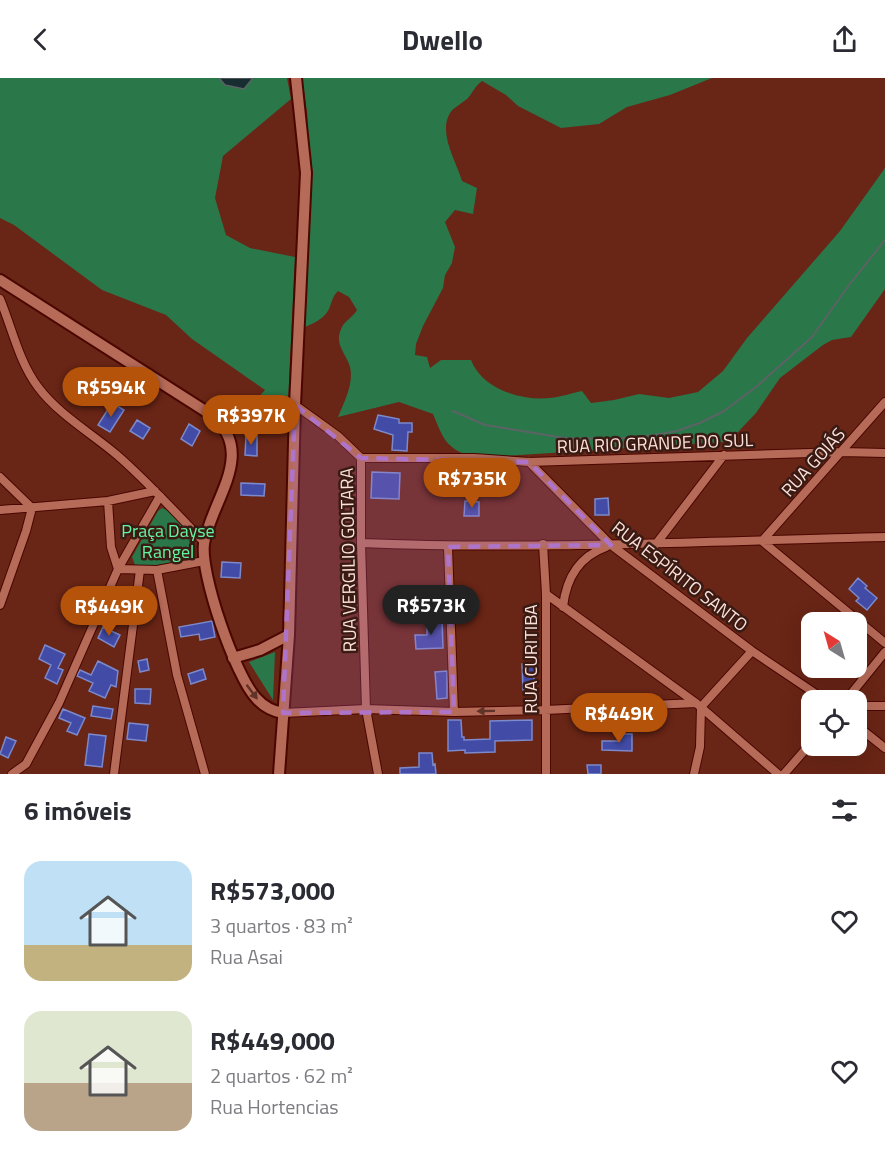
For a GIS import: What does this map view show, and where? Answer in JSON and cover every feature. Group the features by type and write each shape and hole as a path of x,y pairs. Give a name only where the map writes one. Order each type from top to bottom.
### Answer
{"main road":[{"path":"279,774 289,635 295,405 306,173 296,78"},
{"path":"0,280 220,421 226,430 230,440 232,460 229,475 204,542 204,561 219,617 233,658 245,683 255,697 273,711 283,713"},
{"path":"233,658 261,650 289,635"}],"street":[{"path":"0,299 29,373 39,388 51,401 119,457 204,542"},
{"name":"RUA GOIÁS","path":"762,541 885,402"},
{"name":"RUA VERGILIO GOLTARA","path":"295,405 338,436 361,458 366,709 378,774"},
{"name":"RUA RIO GRANDE DO SUL","path":"361,458 474,458 529,462 842,452 885,453"},
{"path":"656,544 724,455"},
{"name":"RUA ESPÍRITO SANTO","path":"529,462 611,545 752,651 810,690"},
{"path":"0,477 32,508"},
{"path":"0,510 108,501 158,494"},
{"path":"24,774 26,764 59,704 118,569 158,494"},
{"path":"108,501 111,547 118,569"},
{"path":"0,606 32,508"},
{"path":"361,543 448,547 885,537"},
{"path":"762,541 885,643"},
{"name":"RUA CURITIBA","path":"543,544 546,594 546,774"},
{"path":"563,607 565,590 571,574 582,561 596,551 611,545"},
{"path":"448,547 454,712"},
{"path":"118,569 157,570 204,561"},
{"path":"114,774 140,570"},
{"path":"157,570 177,675 205,774"},
{"path":"546,594 698,705 778,774"},
{"path":"283,713 366,709 454,712 545,711 698,705 752,651"},
{"path":"854,690 885,652"},
{"path":"694,774 700,747 698,705"},
{"path":"867,706 885,705"},
{"path":"867,734 885,748"},
{"path":"784,774 801,755"},
{"path":"12,774 26,764"}],"highlighted area":[{"path":"295,405 361,458 529,462 611,545 448,547 454,712 283,713"}],"green space":[{"path":"0,78 287,78 291,99 223,156 215,198 226,235 250,248 295,257 288,403 258,405 257,399 265,390 192,339 166,315 102,290 14,225 0,218"},
{"path":"302,78 712,78 670,95 627,107 599,124 561,128 518,106 506,95 482,81 468,98 450,113 446,129 449,147 462,181 477,188 473,214 455,210 445,222 455,247 452,263 445,275 443,288 416,344 415,355 427,357 430,368 441,360 471,360 484,379 493,386 515,395 550,398 582,391 591,403 639,394 669,398 698,392 723,371 747,338 840,231 885,168 885,289 851,337 832,340 823,345 780,378 756,413 738,432 737,441 473,458 456,450 447,442 433,414 399,402 338,417 351,380 350,367 339,338 343,325 357,310 349,297 338,291 324,315 305,327 311,190 307,112"},
{"name":"Praça Dayse Rangel","path":"162,508 169,511 194,536 193,546 182,558 173,562 135,565 132,557 158,511"},
{"path":"275,652 273,700 249,662"}],"water":[{"path":"219,78 253,78 244,89 225,85"}],"building":[{"path":"112,403 124,410 110,432 98,425"},
{"path":"378,415 399,419 399,423 412,423 412,432 408,432 407,451 392,450 393,435 374,429"},
{"path":"137,420 150,428 143,439 130,431"},
{"path":"189,424 200,431 192,446 181,439"},
{"path":"246,436 257,436 257,456 245,455"},
{"path":"372,472 400,473 399,499 371,498"},
{"path":"241,483 265,484 264,496 241,495"},
{"path":"608,498 609,515 595,515 595,499"},
{"path":"465,501 479,502 479,516 464,516"},
{"path":"222,562 241,563 240,578 221,577"},
{"path":"858,578 867,586 865,588 877,598 867,610 856,601 859,598 849,589"},
{"path":"442,619 443,648 416,649 415,635 427,635 427,620"},
{"path":"212,621 215,637 200,640 199,634 181,637 179,627"},
{"path":"103,627 120,635 114,647 98,638"},
{"path":"45,645 65,654 58,668 63,670 57,684 45,678 51,665 39,659"},
{"path":"147,659 149,670 140,672 138,661"},
{"path":"98,661 118,671 116,687 111,685 105,698 89,691 93,683 77,676 80,670 91,675"},
{"path":"522,664 534,664 534,689 523,690"},
{"path":"203,669 206,679 191,684 188,674"},
{"path":"447,671 447,698 437,699 435,672"},
{"path":"135,689 151,689 150,704 135,703"},
{"path":"93,706 113,709 111,719 91,716"},
{"path":"63,709 85,718 77,735 67,731 71,723 59,718"},
{"path":"448,720 461,720 464,740 490,739 490,721 532,720 532,740 495,741 495,752 448,751"},
{"path":"129,723 148,725 146,741 127,739"},
{"path":"89,734 106,736 102,767 85,765"},
{"path":"620,734 632,734 632,751 602,750 602,741 619,741"},
{"path":"6,737 16,741 8,758 0,754"},
{"path":"419,753 432,753 436,774 400,774 400,768 419,767"},
{"path":"587,765 601,765 601,774 588,774"}],"waterway":[{"path":"453,411 485,425 565,438 642,437 677,431 702,422 724,411 756,387 812,337 885,240"}]}
